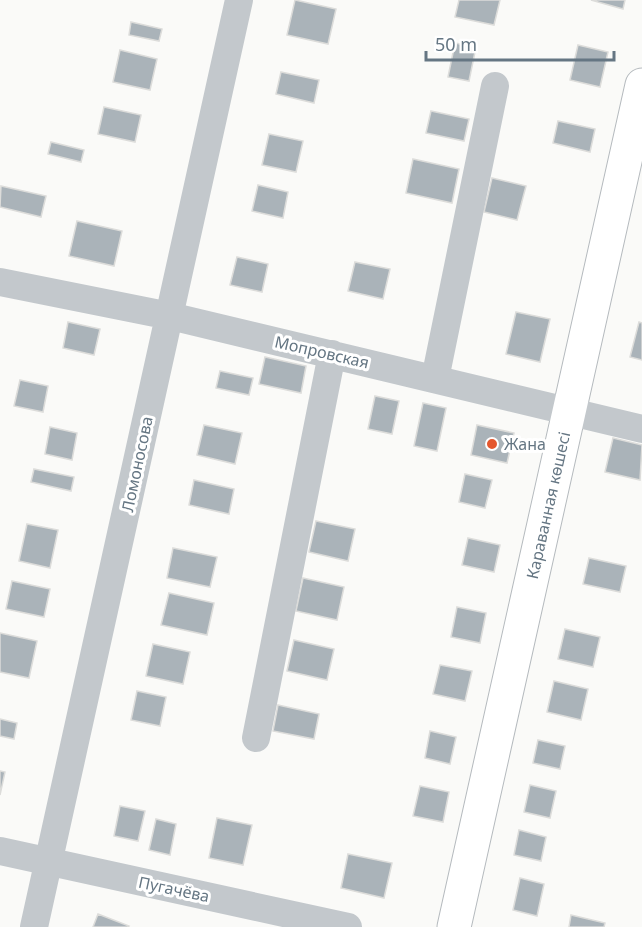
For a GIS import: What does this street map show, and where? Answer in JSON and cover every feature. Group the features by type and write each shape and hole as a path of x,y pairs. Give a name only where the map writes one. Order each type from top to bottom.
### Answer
{"main road":[{"name":"Караванная көшесі","path":"454,927 642,85"}],"street":[{"name":"Ломоносова","path":"34,927 239,0"},
{"path":"435,379 495,86"},
{"name":"Мопровская","path":"0,282 170,316 642,429"},
{"path":"256,738 332,354"},
{"name":"Пугачёва","path":"0,851 348,927"}],"building":[{"path":"295,0 336,9 328,44 287,35"},
{"path":"459,0 500,0 494,25 455,17"},
{"path":"591,0 625,0 623,9"},
{"path":"131,22 162,29 159,41 129,35"},
{"path":"455,43 476,47 469,81 448,77"},
{"path":"578,45 608,52 600,87 570,80"},
{"path":"120,50 157,59 150,90 113,82"},
{"path":"281,72 319,80 314,103 276,94"},
{"path":"104,107 141,115 135,142 98,134"},
{"path":"431,111 469,119 464,141 426,133"},
{"path":"558,121 595,129 590,152 553,143"},
{"path":"269,134 303,141 296,172 262,165"},
{"path":"51,142 84,150 81,162 48,154"},
{"path":"413,159 459,169 452,203 406,193"},
{"path":"492,178 526,186 517,220 484,212"},
{"path":"258,185 288,192 283,218 252,211"},
{"path":"1,186 46,196 41,217 0,207"},
{"path":"77,221 122,231 114,266 69,256"},
{"path":"237,257 268,264 262,292 230,285"},
{"path":"355,262 390,269 383,299 348,291"},
{"path":"516,312 550,319 540,362 506,354"},
{"path":"68,322 100,329 94,355 63,348"},
{"path":"639,322 642,323 642,360 630,357"},
{"path":"265,357 306,366 301,393 259,384"},
{"path":"220,371 253,378 249,395 216,388"},
{"path":"20,380 48,386 43,412 14,406"},
{"path":"375,396 399,401 392,434 368,429"},
{"path":"423,403 446,408 437,451 414,446"},
{"path":"204,425 242,433 235,464 197,455"},
{"name":"Жана","path":"477,425 514,433 507,463 471,455"},
{"path":"50,427 77,433 72,460 45,454"},
{"path":"613,438 642,445 640,480 605,472"},
{"path":"34,469 74,477 71,491 31,482"},
{"path":"465,474 492,480 485,508 459,502"},
{"path":"194,480 234,489 229,514 189,505"},
{"path":"316,521 355,529 348,561 309,552"},
{"path":"27,524 58,530 50,568 19,561"},
{"path":"468,538 500,545 494,572 462,565"},
{"path":"173,548 217,557 210,587 167,578"},
{"path":"589,558 626,566 620,592 583,584"},
{"path":"303,578 344,587 337,620 296,611"},
{"path":"12,581 50,589 44,617 6,609"},
{"path":"169,593 214,603 207,635 161,625"},
{"path":"457,607 486,613 480,643 451,637"},
{"path":"565,629 600,637 593,667 558,659"},
{"path":"0,633 37,641 29,678 0,672"},
{"path":"294,640 334,649 327,680 287,671"},
{"path":"153,644 190,652 183,684 146,676"},
{"path":"440,665 472,671 465,701 433,694"},
{"path":"554,681 588,689 581,720 547,712"},
{"path":"137,691 166,697 160,726 131,720"},
{"path":"278,705 319,714 314,739 273,731"},
{"path":"0,719 17,723 14,739 0,736"},
{"path":"430,731 456,737 450,764 425,758"},
{"path":"538,740 565,746 560,769 533,763"},
{"path":"0,771 5,772 0,795"},
{"path":"530,785 556,791 550,818 524,812"},
{"path":"420,786 449,792 443,822 413,816"},
{"path":"120,806 145,811 138,841 114,836"},
{"path":"217,818 252,825 243,865 209,858"},
{"path":"156,819 176,824 170,855 149,850"},
{"path":"519,830 546,837 541,861 514,855"},
{"path":"348,854 392,863 384,898 341,888"},
{"path":"520,878 544,884 537,916 513,910"},
{"path":"98,914 129,926 93,927"},
{"path":"571,915 605,923 604,927 569,927"}],"place":[{"name":"Жана","path":"492,444"}]}
